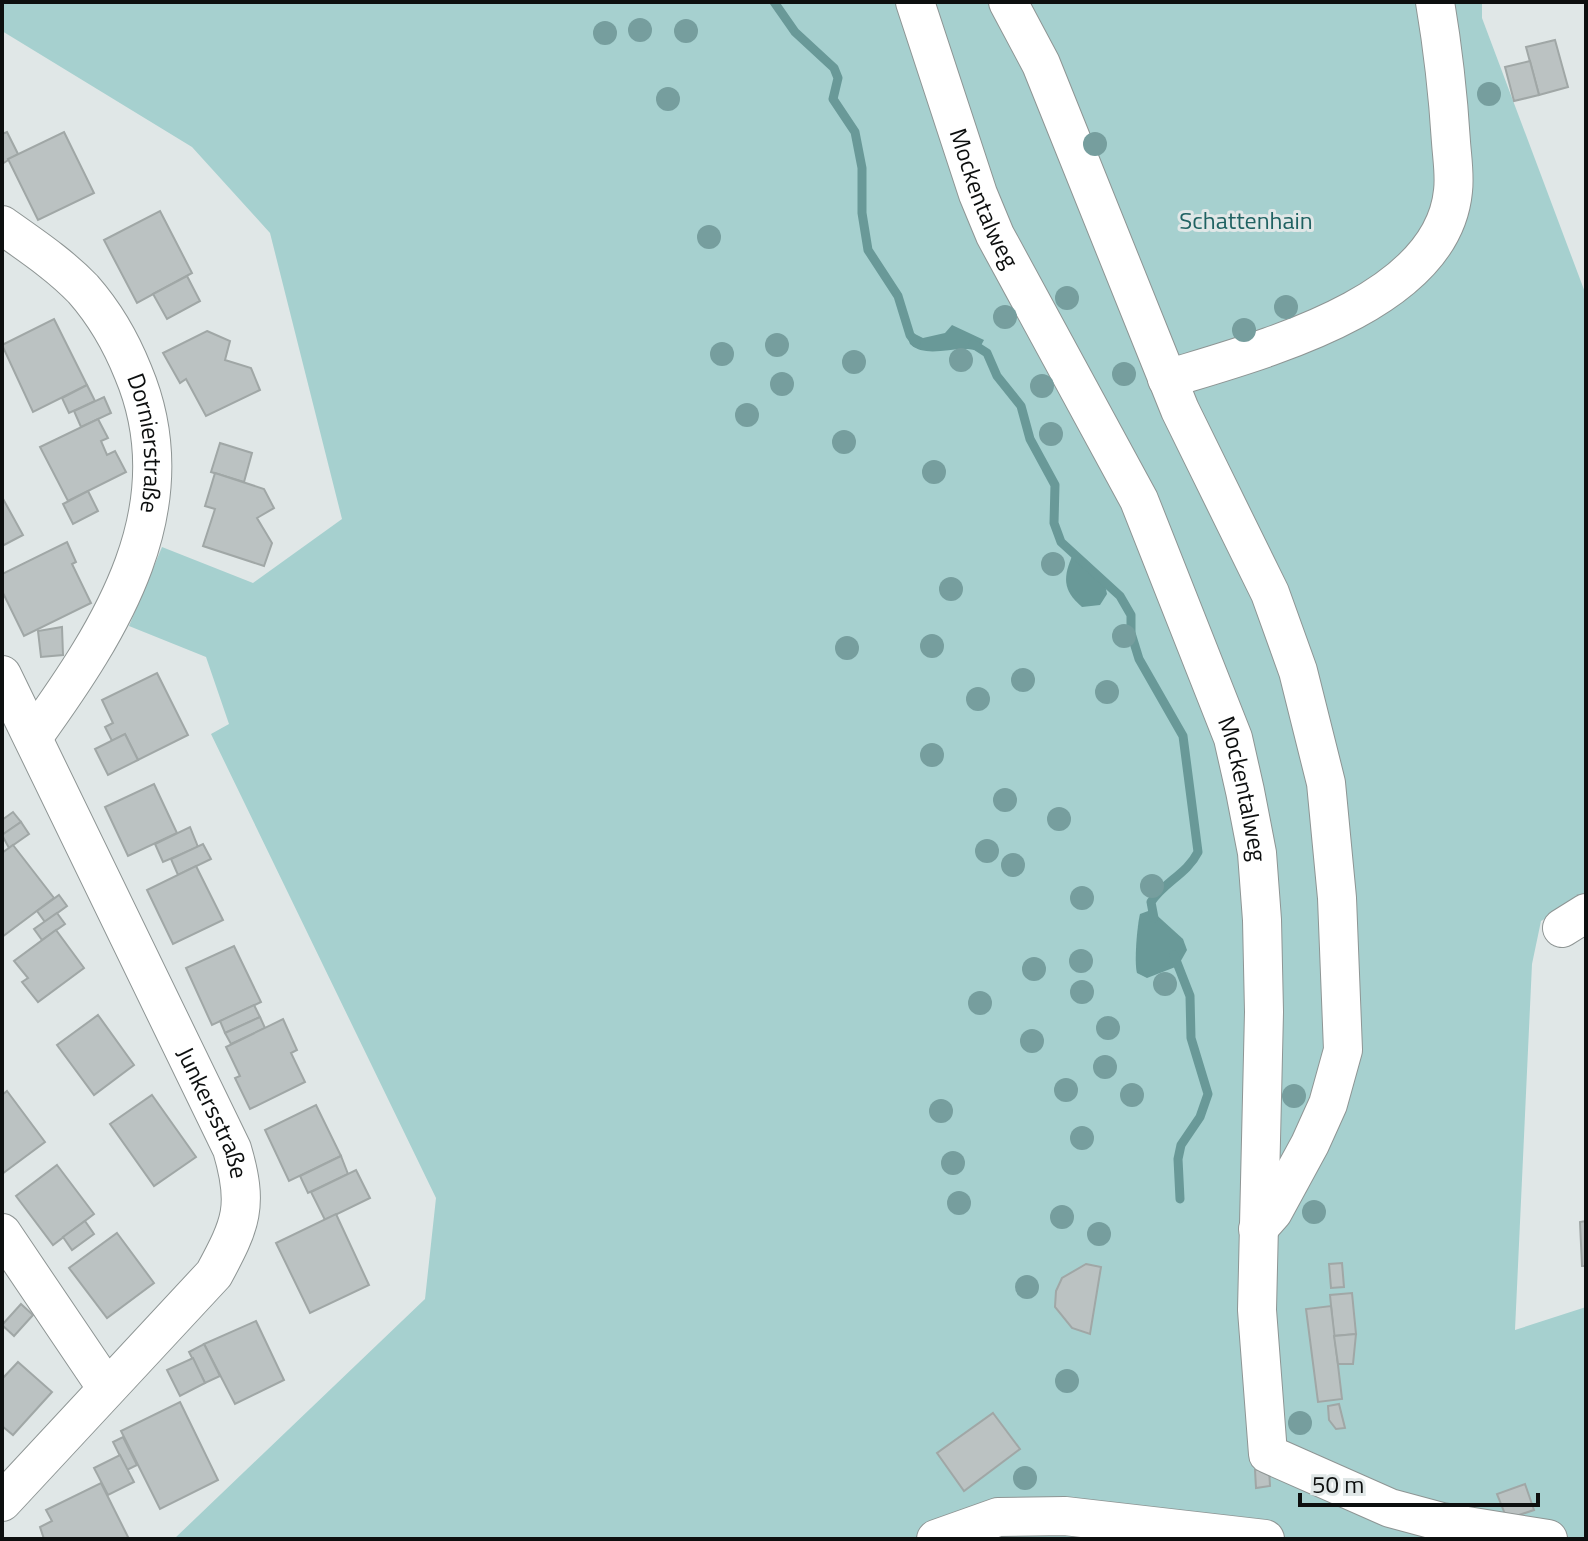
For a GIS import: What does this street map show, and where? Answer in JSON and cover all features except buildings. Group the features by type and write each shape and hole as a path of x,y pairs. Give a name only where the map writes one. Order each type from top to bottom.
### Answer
{"street":[{"name":"Mockentalweg","path":"915,2 978,194 995,235 1139,500 1233,738 1257,853 1262,920 1264,1012 1257,1310 1268,1454 1434,1531"},
{"path":"1008,2 1041,64 1167,379 1270,593 1298,671 1326,783 1337,898 1343,1050 1328,1104 1310,1144 1273,1212 1258,1229"},
{"path":"1167,379 1264,349 1380,295 1405,277 1439,238 1453,191 1447,85 1435,2"},
{"name":"Dornierstraße","path":"2,225 49,258 83,289 109,322 124,350 149,416 155,462 150,512 137,557 112,617 69,687 34,736"},
{"name":"Junkersstraße","path":"2,675 232,1149 242,1184 238,1229 214,1274 2,1502"},
{"path":"2,1233 106,1387"},
{"path":"936,1539 998,1517 1065,1516 1265,1539"},
{"path":"1434,1531 1548,1539"}],"green space":[{"name":"Schattenhain","path":"2,2 1482,2 1482,18 1586,295 1586,895 1541,921 1532,964 1515,1330 1586,1307 1586,1539 174,1539 425,1299 436,1198 211,734 229,724 206,657 129,626 162,547 253,583 342,519 270,233 192,147 2,31"}],"shaded area":[{"path":"952,325 984,340 978,351 925,351 910,344 907,335 913,333 923,338 945,333"},
{"path":"1073,554 1104,580 1107,594 1100,605 1082,607 1071,595 1066,576"},
{"path":"1151,910 1183,939 1187,950 1178,966 1147,978 1137,973 1136,944 1140,914"}],"waterway":[{"path":"774,2 795,32 834,68 838,78 833,99 855,132 862,168 862,213 868,250 898,296 910,335 916,343"},
{"path":"973,344 987,353 997,376 1021,406 1030,439 1055,485 1054,523 1061,542 1120,596 1131,615 1131,633 1139,659 1183,736 1198,852 1151,902 1154,918"},
{"path":"1174,955 1190,996 1191,1038 1208,1094 1200,1117 1181,1145 1178,1159 1180,1199"}]}
